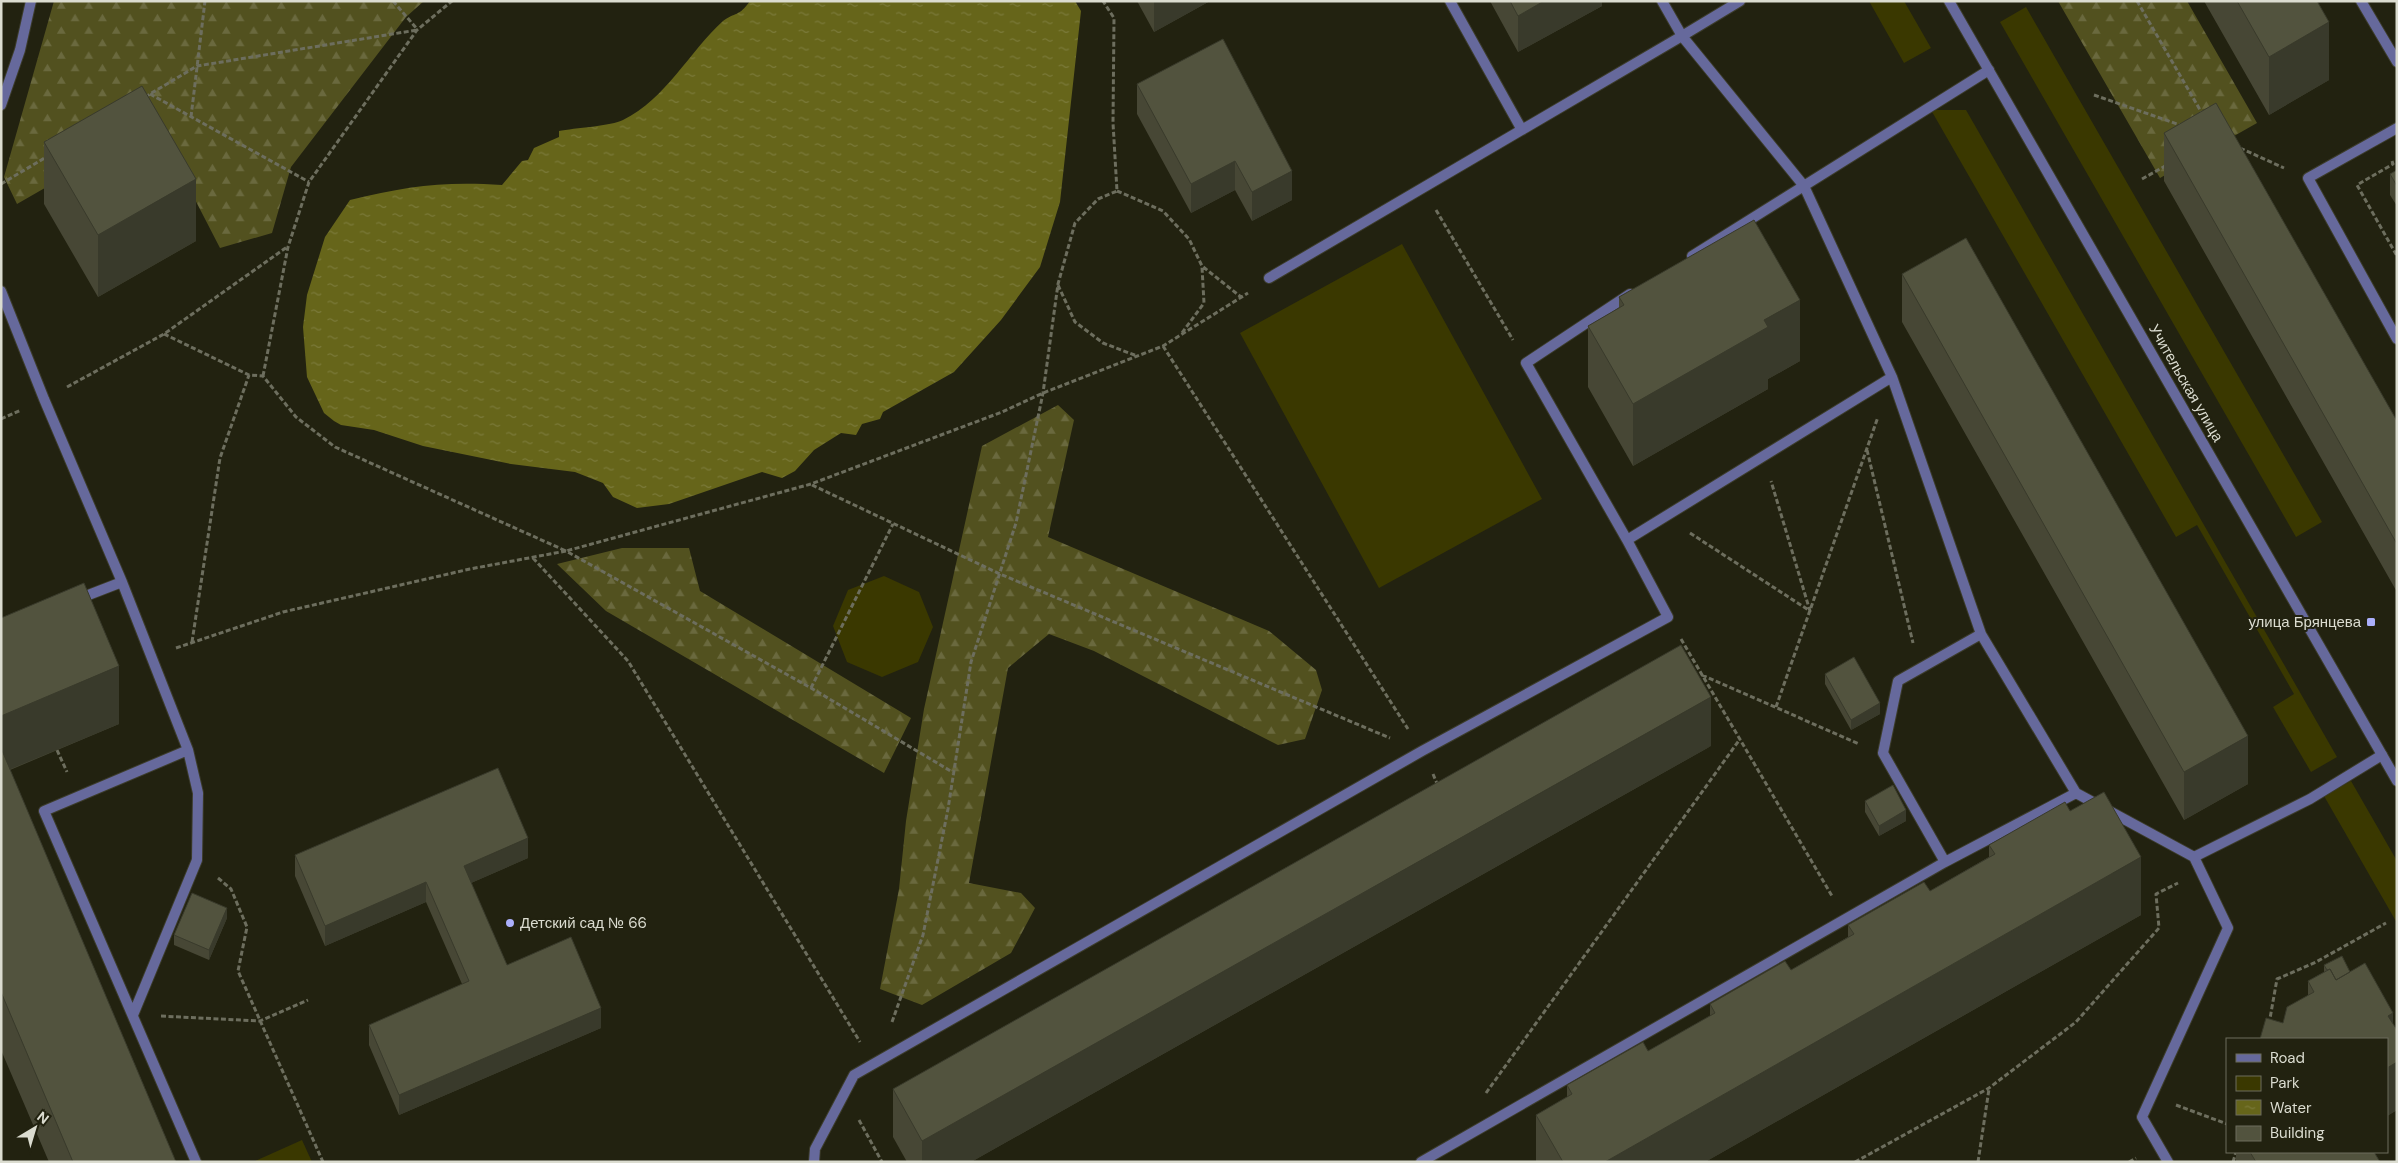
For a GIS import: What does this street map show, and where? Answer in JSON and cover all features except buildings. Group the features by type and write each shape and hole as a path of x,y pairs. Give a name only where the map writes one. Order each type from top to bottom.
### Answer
{"street":[{"path":"1,105 20,50 31,1"},
{"path":"1450,1 1522,130"},
{"path":"1662,1 1682,36 1804,186 1892,377 1981,634 2076,793 2194,857 2228,928 2142,1117 2168,1162"},
{"path":"1269,278 1740,1"},
{"name":"Учительская улица","path":"1949,1 2397,780"},
{"path":"2362,1 2397,62"},
{"path":"1681,262 1989,70"},
{"path":"2397,128 2308,178 2397,338"},
{"path":"814,1162 815,1149 854,1075 1422,751 1668,616 1526,362 1640,288"},
{"path":"1,291 44,400 152,657 188,750 198,793 197,860 133,1015"},
{"path":"1627,540 1892,377"},
{"path":"70,603 122,582"},
{"path":"1945,862 1882,753 1898,682 1981,634"},
{"path":"188,750 44,812 196,1162"},
{"path":"2194,857 2310,799 2382,755"},
{"path":"1421,1162 1845,918 1945,862 2076,793"}],"path":[{"path":"191,117 205,1"},
{"path":"393,1 417,30"},
{"path":"263,376 288,247 309,182 417,30 452,1"},
{"path":"1104,1 1114,18 1113,123 1117,191"},
{"path":"2136,1 2206,121"},
{"path":"141,99 197,66 417,30"},
{"path":"149,94 309,182"},
{"path":"2094,95 2188,128"},
{"path":"2378,138 2393,164 2357,185 2397,256"},
{"path":"2232,145 2308,178"},
{"path":"1,184 50,154"},
{"path":"2142,179 2175,161"},
{"path":"1423,188 1526,362"},
{"path":"874,1064 893,1021 923,935 954,773 972,662 1016,523 1043,393 1058,284 1075,223 1098,199 1117,191 1163,211 1189,239 1202,266 1204,303 1180,336"},
{"path":"44,400 164,334 288,247"},
{"path":"1202,266 1241,297"},
{"path":"152,657 283,612 470,569 566,551 811,484 1002,412 1043,393 1163,346 1269,278"},
{"path":"1058,284 1075,322 1103,344 1137,356"},
{"path":"164,334 249,375 263,376 296,417 335,447 566,551 811,688 954,773"},
{"path":"1163,346 1422,751 1442,794"},
{"path":"192,642 220,458 249,375"},
{"path":"1776,707 1892,377"},
{"path":"1867,449 1919,669"},
{"path":"1764,456 1810,611"},
{"path":"811,484 1000,574 1422,751"},
{"path":"1664,517 1810,611"},
{"path":"811,688 893,524"},
{"path":"532,558 628,661 874,1064"},
{"path":"1668,616 1845,918"},
{"path":"1702,675 1882,753"},
{"path":"1482,1098 1740,739"},
{"path":"197,860 231,889 247,927 238,971 323,1162"},
{"path":"2268,1031 2277,979 2316,962 2386,923"},
{"path":"133,1015 260,1021 308,1000"},
{"path":"1855,1162 1989,1088 2076,1022"},
{"path":"1978,1162 1989,1088"},
{"path":"845,1093 882,1162"},
{"path":"2152,1097 2226,1124"}],"green space":[{"path":"54,1 424,1 406,17 291,167 272,233 220,248 156,124 17,204 4,177"},
{"path":"1869,1 1904,1 1931,48 1904,63"},
{"path":"2058,1 2187,1 2257,123 2160,178"},
{"path":"2026,7 2322,522 2296,537 2000,22"},
{"path":"1931,110 1966,110 2337,757 2311,772 2273,707 2294,694 2197,525 2176,537"},
{"path":"1402,244 1542,499 1379,588 1240,333"},
{"path":"1058,405 1074,420 1048,537 1269,631 1316,670 1322,690 1305,739 1278,745 1094,651 1049,634 1008,668 969,883 1021,893 1035,908 1011,953 922,1005 880,989 899,889 906,821 924,709 982,446"},
{"path":"622,548 689,548 700,591 911,718 884,773 606,611 557,564"},
{"path":"884,576 919,592 933,627 918,662 882,677 847,662 833,626 848,590"},
{"path":"2351,781 2397,861 2397,923 2324,796"},
{"path":"302,1140 312,1162 253,1162"}],"water":[{"path":"750,1 1075,1 1081,11 1060,202 1040,267 1001,320 954,372 883,412 880,419 862,424 856,435 841,433 814,450 795,471 782,478 762,472 669,504 637,508 613,497 603,483 575,472 511,464 423,446 374,430 341,425 324,413 307,377 303,327 307,295 325,237 350,200 389,191 444,184 502,185 522,161 528,160 534,148 559,137 559,131 618,122 638,111 665,88 723,21 740,12"}],"place":[{"name":"улица Брянцева","path":"2371,622"},
{"name":"Детский сад № 66","path":"510,923"}]}
